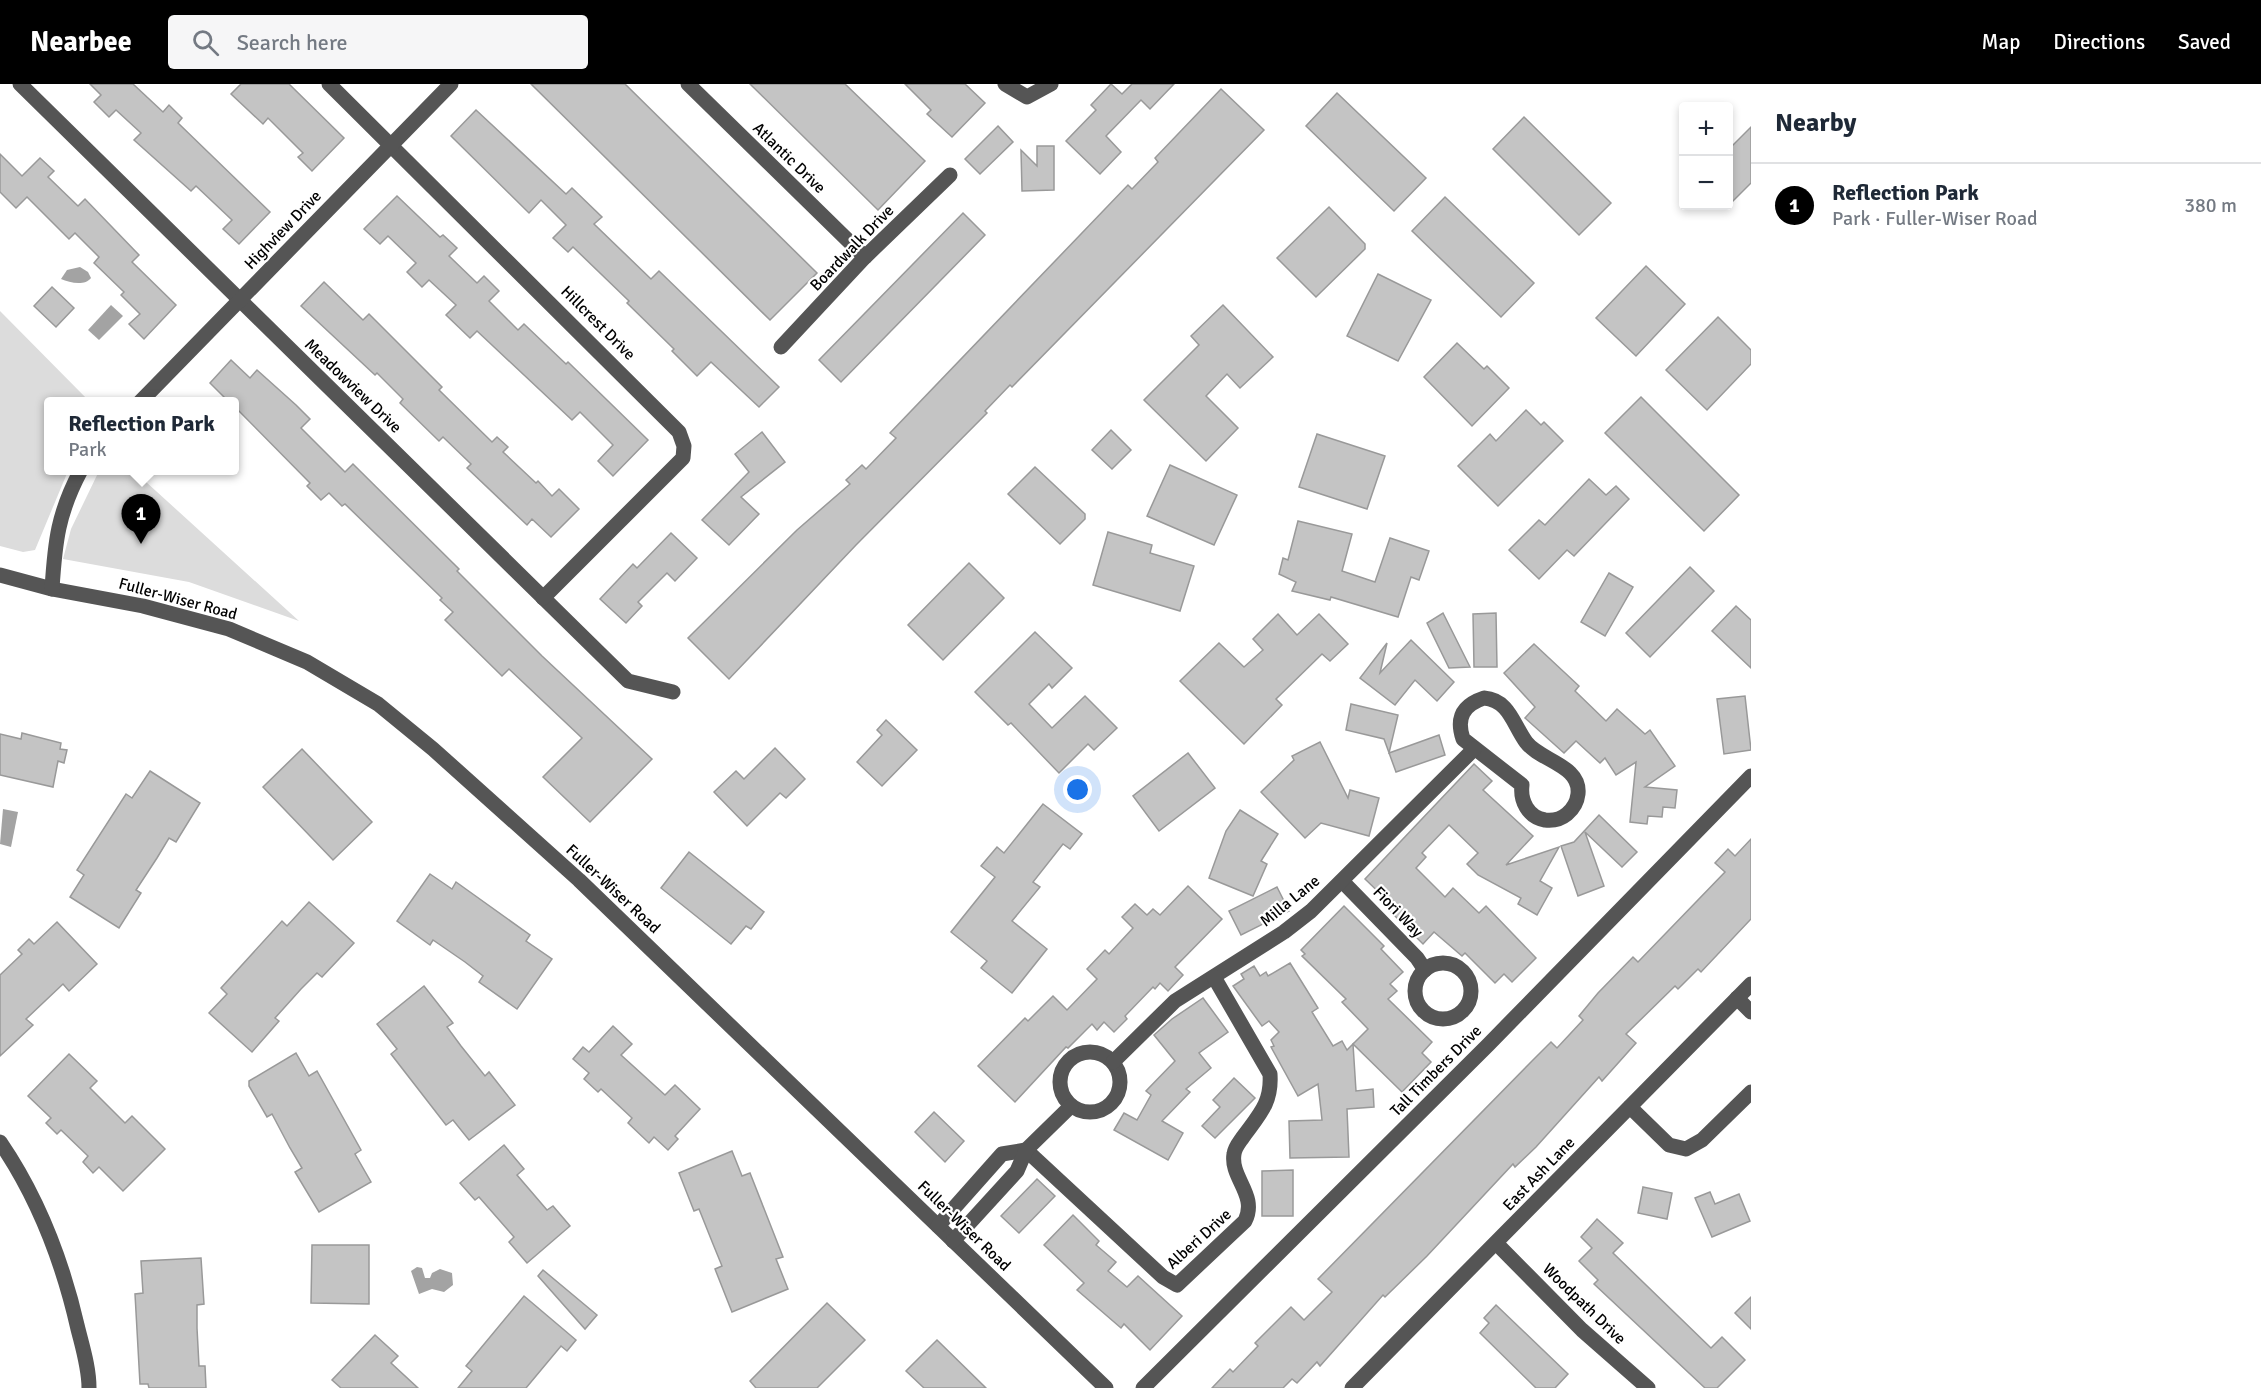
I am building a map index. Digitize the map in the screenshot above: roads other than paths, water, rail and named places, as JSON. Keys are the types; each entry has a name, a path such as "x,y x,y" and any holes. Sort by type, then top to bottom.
{"street":[{"name":"Meadowview Drive","path":"20,84 628,681 673,692"},
{"name":"Hillcrest Drive","path":"329,84 665,415 679,432 684,446 683,458 543,598"},
{"name":"Highview Drive","path":"145,397 451,84"},
{"name":"Atlantic Drive","path":"688,84 866,257"},
{"path":"1005,84 1027,97 1051,84"},
{"name":"Boardwalk Drive","path":"781,347 866,257 950,175"},
{"path":"52,589 55,537 63,510 79,475"},
{"name":"Fuller-Wiser Road","path":"0,575 52,589 143,606 229,629 307,663 378,704 433,749 579,880 1106,1388"},
{"path":"1484,698 1500,702 1508,710 1513,723 1535,753 1567,769 1574,777 1578,791 1576,803 1563,817 1554,820 1538,818 1530,813 1523,802 1522,785 1474,749 1463,739 1459,727 1461,715 1470,703 1484,698"},
{"name":"Milla Lane","path":"1113,1062 1175,1001 1284,932 1342,881 1474,749"},
{"name":"Tall Timbers Drive","path":"1143,1388 1496,1036 1751,776"},
{"name":"Fiori Way","path":"1342,881 1417,958 1425,970"},
{"name":"Alberi Drive","path":"1026,1150 1163,1277 1177,1285 1245,1221 1250,1205 1233,1163 1234,1150 1268,1102 1271,1089 1270,1074 1214,977"},
{"name":"East Ash Lane","path":"1352,1388 1497,1244 1751,984"},
{"path":"1737,998 1751,1012"},
{"path":"1088,1052 1106,1056 1113,1062 1119,1078 1117,1094 1112,1101 1093,1112 1071,1106 1065,1099 1059,1082 1065,1065 1071,1058 1088,1052"},
{"path":"1630,1107 1669,1145 1686,1149 1702,1140 1751,1092"},
{"path":"953,1240 1017,1171 1026,1150 1071,1106"},
{"path":"0,1142 39,1210 56,1252 70,1294 89,1373 89,1388"},
{"path":"938,1226 1002,1154 1026,1150"},
{"name":"Woodpath Drive","path":"1497,1244 1582,1330 1648,1388"}],"place":[{"name":"Reflection Park","path":"141,544"}]}
